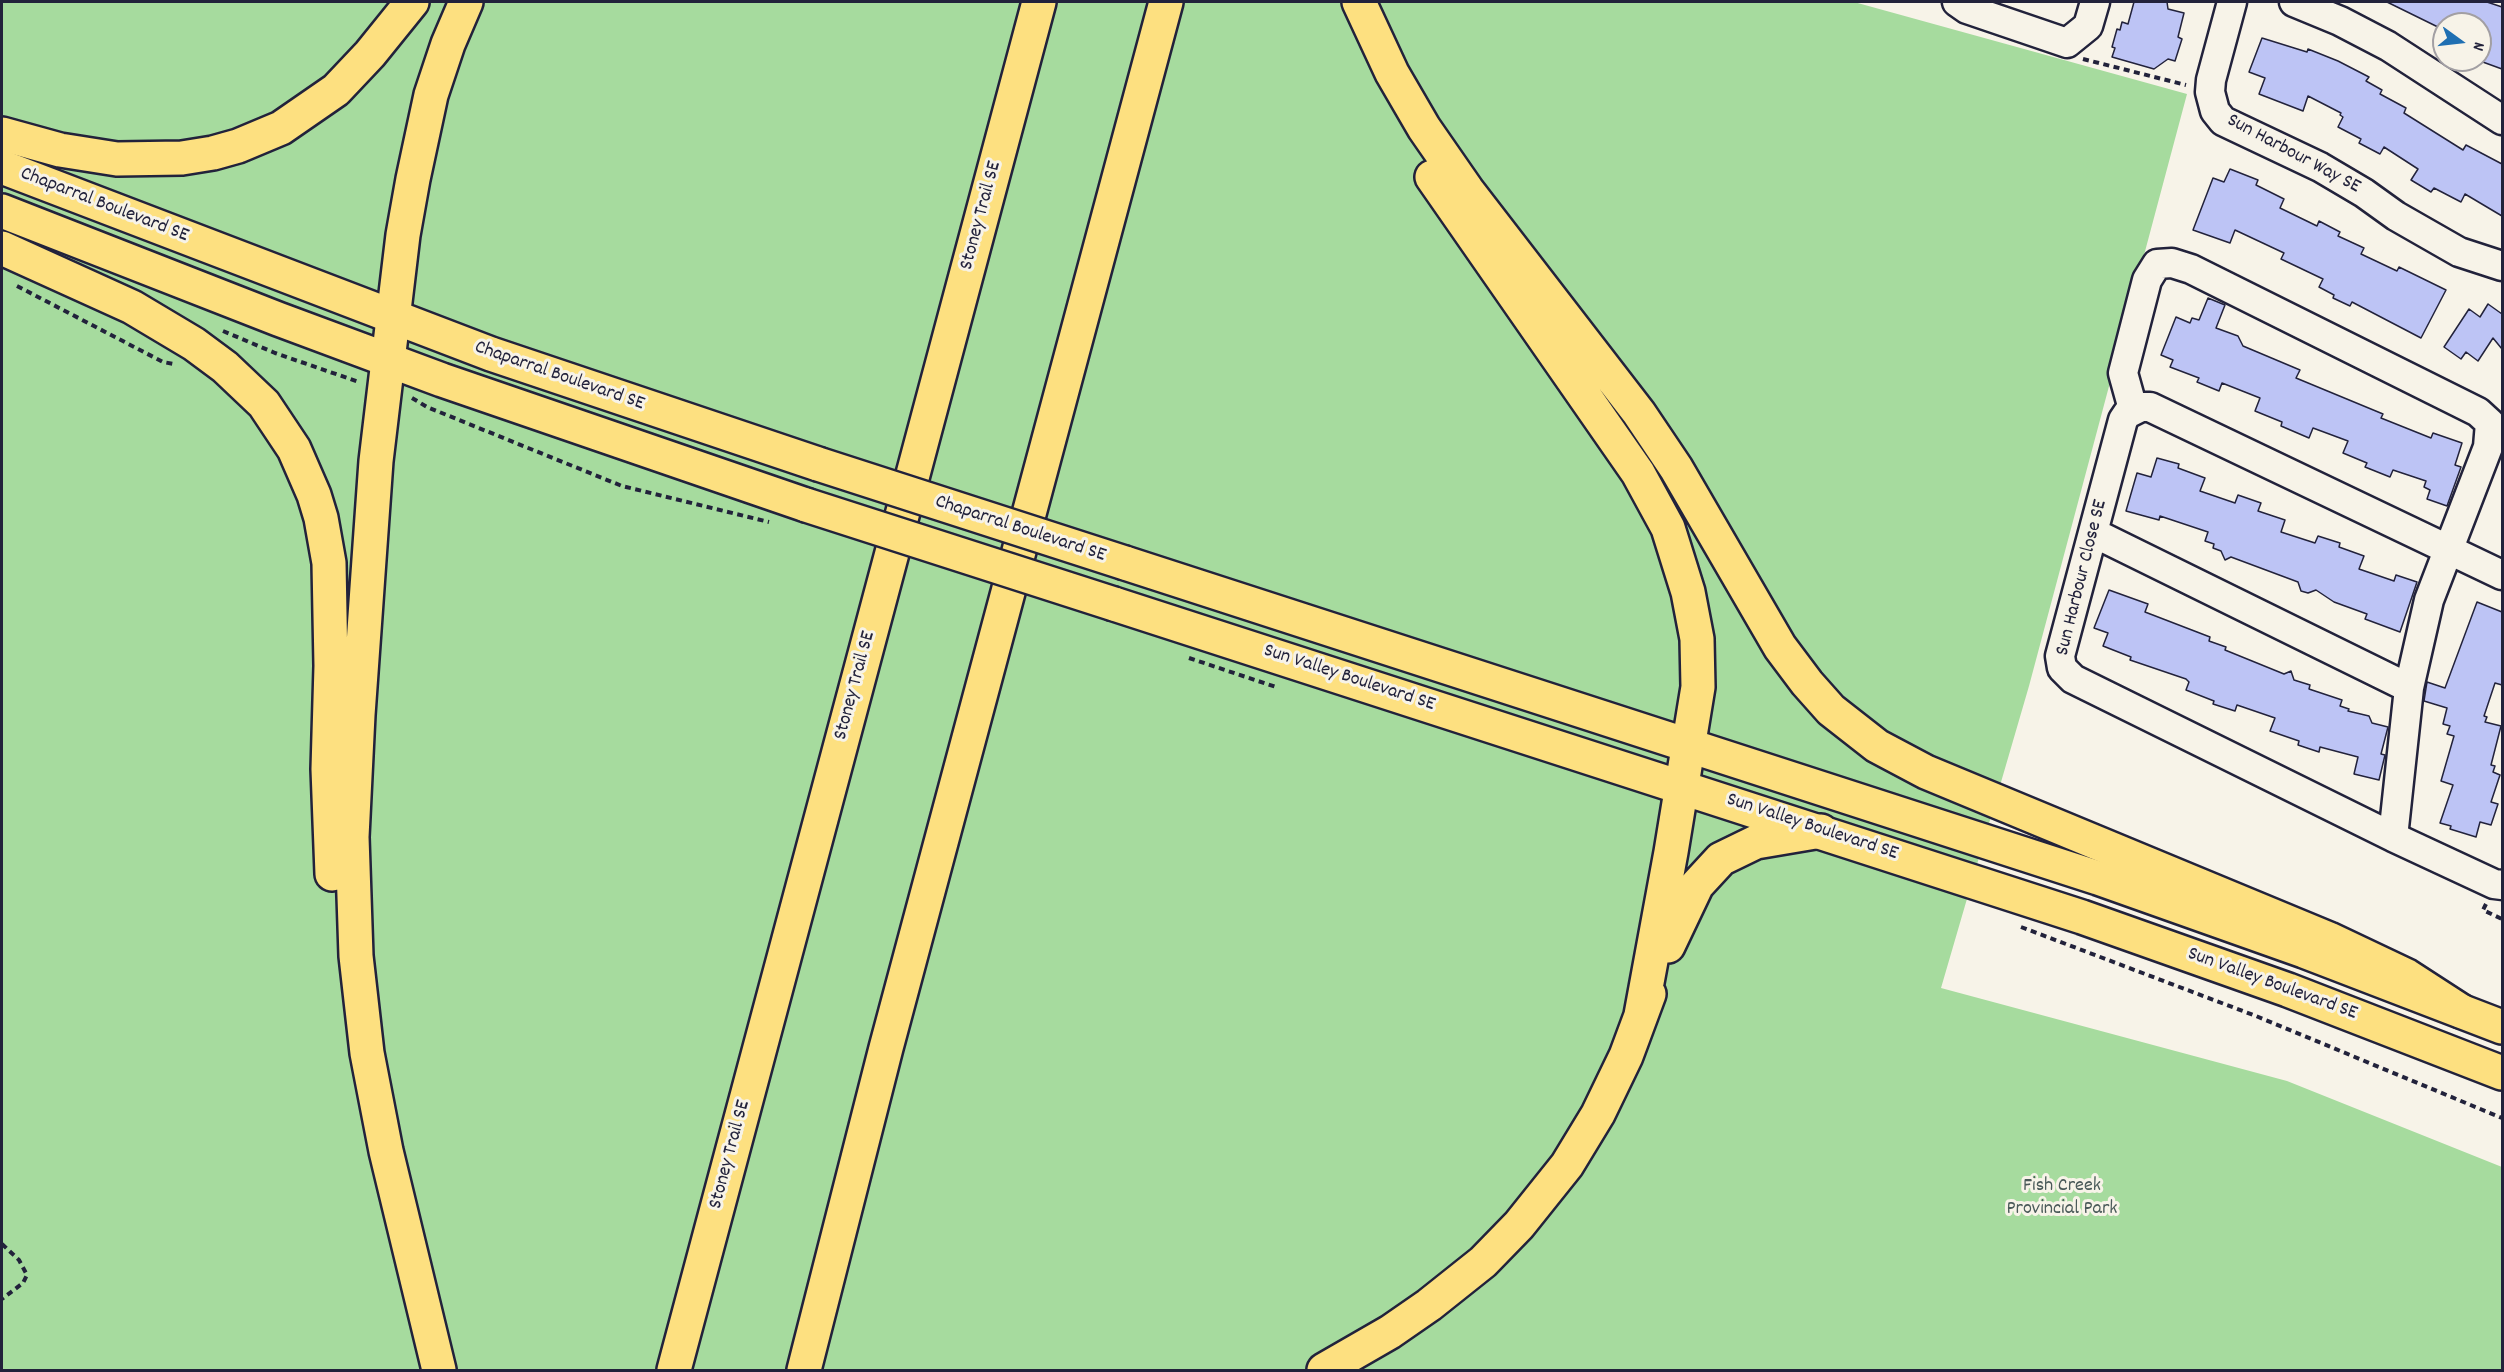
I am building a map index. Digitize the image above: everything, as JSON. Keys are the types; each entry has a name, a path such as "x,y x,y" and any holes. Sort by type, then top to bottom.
{"main road":[{"path":"2,134 60,150 117,159 182,158 238,146 281,128 336,90 370,54 412,2"},
{"path":"440,1371 386,1150 367,1053 360,997 352,873 357,715 378,441 378,372 393,318 408,206 424,123 448,44 466,2"},
{"name":"Stoney Trail SE","path":"674,1371 1039,2"},
{"path":"804,1371 884,1059 1166,2"},
{"path":"1347,2 1378,80 1424,164 1473,239 1625,453 1646,487 1668,528 1688,592 1697,639 1698,687 1641,1015"},
{"path":"1359,2 1392,74 1424,128 1467,190 1639,413 1676,468 1780,647 1807,684 1831,710 1877,746 1926,772 2329,939 2407,976 2461,1011"},
{"name":"Chaparral Boulevard SE","path":"2,167 393,318 615,397 1125,563"},
{"name":"Chaparral Boulevard SE","path":"2,211 378,372 639,449 1114,604"},
{"path":"2,248 132,308 171,329 206,352 264,404 281,427 305,471 321,518 331,591 328,769 334,908 342,976 359,1061 386,1150"},
{"name":"Sun Valley Boulevard SE","path":"1125,563 2098,878 2254,933 2502,1027"},
{"name":"Sun Valley Boulevard SE","path":"1114,604 1821,831 2193,956 2502,1073"},
{"path":"1324,1371 1429,1305 1483,1262 1519,1225 1555,1181 1589,1130 1614,1082 1686,904 1708,871 1728,855 1756,842 1821,831"}],"street":[{"path":"1957,2 1967,9 2067,43 2088,26 2095,2"},
{"path":"2210,92 2211,80 2232,2"},
{"path":"2294,2 2340,21 2388,46 2502,120"},
{"name":"Sun Harbour Way SE","path":"2210,92 2216,111 2223,121 2232,127 2320,167 2364,193 2396,216 2459,252 2502,266"},
{"path":"2393,837 2409,688 2429,600 2450,551 2488,447 2490,423 2478,412 2191,269 2172,263 2157,264 2147,280 2123,373 2133,409 2150,407 2450,551 2502,575"},
{"name":"Sun Harbour Close SE","path":"2133,409 2123,420 2060,656 2062,668 2069,676 2393,837 2494,884 2502,885"},
{"path":"2094,533 2409,688"}],"path":[{"path":"2067,43 2083,59 2210,92"},
{"path":"11,283 163,362 179,363"},
{"path":"219,329 275,353 378,372"},
{"path":"409,396 427,407 622,486 773,523"},
{"path":"2014,925 2256,1016 2502,1118"},
{"path":"2,1244 19,1260 27,1275 23,1283 2,1299"}],"green space":[{"name":"Fish Creek Provincial Park","path":"2,2 1854,2 2187,94 2029,686 1941,988 2287,1081 2502,1167 2502,1370 2,1370"}],"building":[{"path":"2134,2 2167,2 2168,9 2184,13 2178,37 2182,39 2175,61 2168,59 2154,69 2112,57 2117,29 2120,30 2122,22 2128,24"},
{"path":"2387,2 2487,2 2502,7 2502,69 2492,65 2492,12 2432,12 2432,24"},
{"path":"2262,38 2307,52 2308,49 2369,77 2366,81 2382,90 2380,94 2406,108 2404,113 2463,150 2466,145 2502,164 2502,216 2465,194 2461,202 2434,188 2431,192 2411,180 2418,169 2384,147 2380,154 2359,143 2361,139 2338,127 2343,117 2341,113 2308,96 2303,111 2259,94 2265,78 2249,72"},
{"path":"2230,169 2258,180 2256,185 2284,199 2280,208 2317,226 2319,221 2340,232 2338,236 2364,248 2361,254 2397,271 2399,267 2446,290 2421,338 2352,302 2350,306 2333,298 2334,295 2319,287 2323,279 2281,259 2284,253 2235,230 2230,243 2193,230 2213,178 2224,182"},
{"path":"2208,298 2225,305 2216,328 2238,336 2243,346 2300,370 2296,378 2383,414 2381,418 2431,438 2433,433 2462,443 2455,465 2461,467 2447,506 2427,499 2430,490 2424,487 2426,481 2393,470 2390,477 2365,467 2367,463 2343,453 2348,441 2313,428 2309,438 2281,426 2282,422 2255,411 2260,398 2222,383 2219,391 2197,382 2199,378 2170,367 2173,360 2161,355 2176,317 2190,323 2192,318 2199,320"},
{"path":"2488,304 2502,314 2502,349 2493,338 2478,361 2466,352 2461,359 2444,347 2469,309 2480,317"},
{"path":"2157,458 2179,464 2178,468 2205,478 2200,491 2235,503 2238,495 2261,503 2258,511 2285,520 2281,532 2315,543 2318,536 2340,543 2339,547 2364,556 2359,569 2394,581 2396,575 2417,582 2400,632 2365,619 2367,614 2334,602 2316,590 2308,593 2301,591 2298,582 2231,557 2225,560 2221,551 2213,548 2214,544 2205,541 2208,532 2160,516 2159,520 2126,511 2137,473 2151,477"},
{"path":"2109,590 2148,604 2145,612 2210,637 2209,641 2226,647 2225,650 2284,674 2291,671 2294,680 2310,685 2309,689 2342,700 2340,706 2349,709 2348,711 2369,716 2372,723 2388,727 2381,754 2385,755 2379,780 2354,774 2358,757 2320,747 2319,752 2298,745 2299,741 2270,731 2275,718 2237,705 2235,711 2213,704 2214,701 2186,690 2189,682 2186,679 2130,660 2131,657 2103,646 2108,633 2094,628"},
{"path":"2477,602 2502,612 2502,685 2495,683 2484,716 2487,717 2485,722 2501,726 2491,765 2495,766 2493,772 2500,775 2491,802 2498,804 2491,825 2480,822 2476,837 2450,829 2451,826 2440,823 2453,785 2441,781 2454,736 2447,734 2450,726 2443,724 2447,708 2424,701 2427,682 2445,688"}]}
